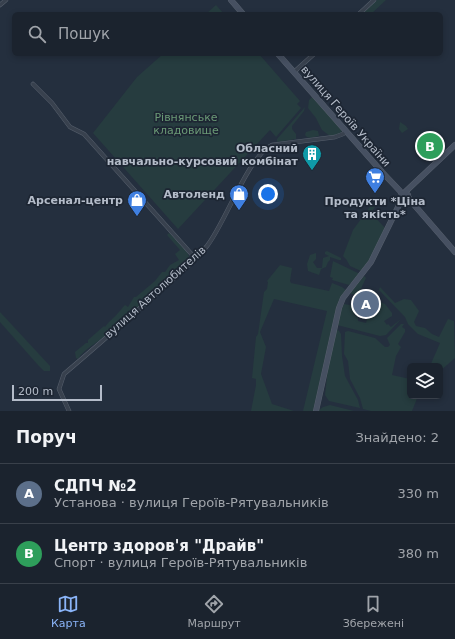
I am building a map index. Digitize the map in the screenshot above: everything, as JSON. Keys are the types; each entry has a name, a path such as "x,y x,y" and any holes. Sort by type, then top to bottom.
{"main road":[{"path":"231,0 241,12"},
{"name":"вулиця Героїв України","path":"280,56 455,252"},
{"path":"316,411 339,308 343,298 371,262 405,196 455,145"}],"street":[{"path":"0,5 6,0"},
{"path":"361,12 374,0"},
{"path":"294,72 312,56"},
{"path":"33,84 52,103 70,127 84,134 195,258"},
{"name":"вулиця Автолюбителів","path":"69,411 59,389 64,374 207,246 218,230 245,177 266,148 272,145 335,137 346,131"}],"green space":[{"path":"377,0 386,0 373,12 364,12"},
{"path":"216,5 222,12 208,12"},
{"name":"Рівнянське кладовище","path":"161,56 261,56 300,101 297,104 301,108 276,137 270,130 178,229 93,133 137,77"},
{"path":"312,97 342,130 340,135 330,136 322,130 316,118 308,108 309,100"},
{"path":"305,107 304,111 292,126 292,129 296,134 296,139 277,142 277,139"},
{"path":"400,122 408,129 402,133 399,129"},
{"path":"313,130 318,131 319,136 310,138 305,135 306,132"},
{"path":"375,200 378,202 371,213 385,228 369,261 361,271 350,266 343,256 353,230"},
{"path":"169,233 185,248 190,260 174,275 170,276 167,282 134,309 133,312 109,330 109,333 88,348 78,359 76,358 75,352 88,343 88,340 104,326 105,327 125,305 128,307 134,297 136,297 155,281 162,272 165,272 170,265 179,260 175,254 180,250 167,235"},
{"path":"327,251 341,258 341,260 330,257 326,267 321,269 319,275 308,271 307,264 310,255 316,253 316,259 313,262 317,268 322,268 323,258 329,256 325,254"},
{"path":"333,261 360,274 349,285 332,280 333,278 330,277"},
{"path":"280,265 292,268 291,283 329,291 332,283 346,290 339,300 336,309 313,411 303,411 327,311 274,299 260,332 266,347 261,374 272,404 294,411 251,411 256,385 256,379 252,378 256,337 258,334 264,292 267,289 267,281"},
{"path":"364,276 366,278 358,295 351,294 350,292"},
{"path":"380,287 395,303 404,299 411,300 419,311 414,322 416,326 425,328 432,334 439,337 448,319 454,321 455,358 443,368 443,363 431,363 440,343 418,334 408,324 405,317 379,290"},
{"path":"374,291 380,302 385,304 392,313 392,316 384,321 387,325 388,324 391,327 401,319 386,335 380,336 337,325 344,304 355,306 354,314 358,318 358,321 366,323"},
{"path":"0,312 50,366 50,371 44,371 0,322"},
{"path":"401,324 404,324 402,327 405,329 405,332 398,344 401,347 396,356 392,375 407,378 407,399 417,399 412,411 371,411 363,409 360,398 350,379 348,361 344,354 345,332 348,331 375,338 385,347 390,345 387,338"},
{"path":"336,329 341,334 345,376 358,400 360,408 329,401 325,395 329,359"},
{"path":"330,405 354,411 318,411 323,407"}],"place":[{"name":"Центр здоров'я \"Драйв\"","path":"430,146"},
{"name":"Обласний навчально-курсовий комбінат","path":"312,171"},
{"name":"Продукти *Ціна та якість*","path":"375,194"},
{"name":"Автоленд","path":"239,211"},
{"name":"Арсенал-центр","path":"137,217"},
{"name":"СДПЧ №2","path":"366,304"}]}
